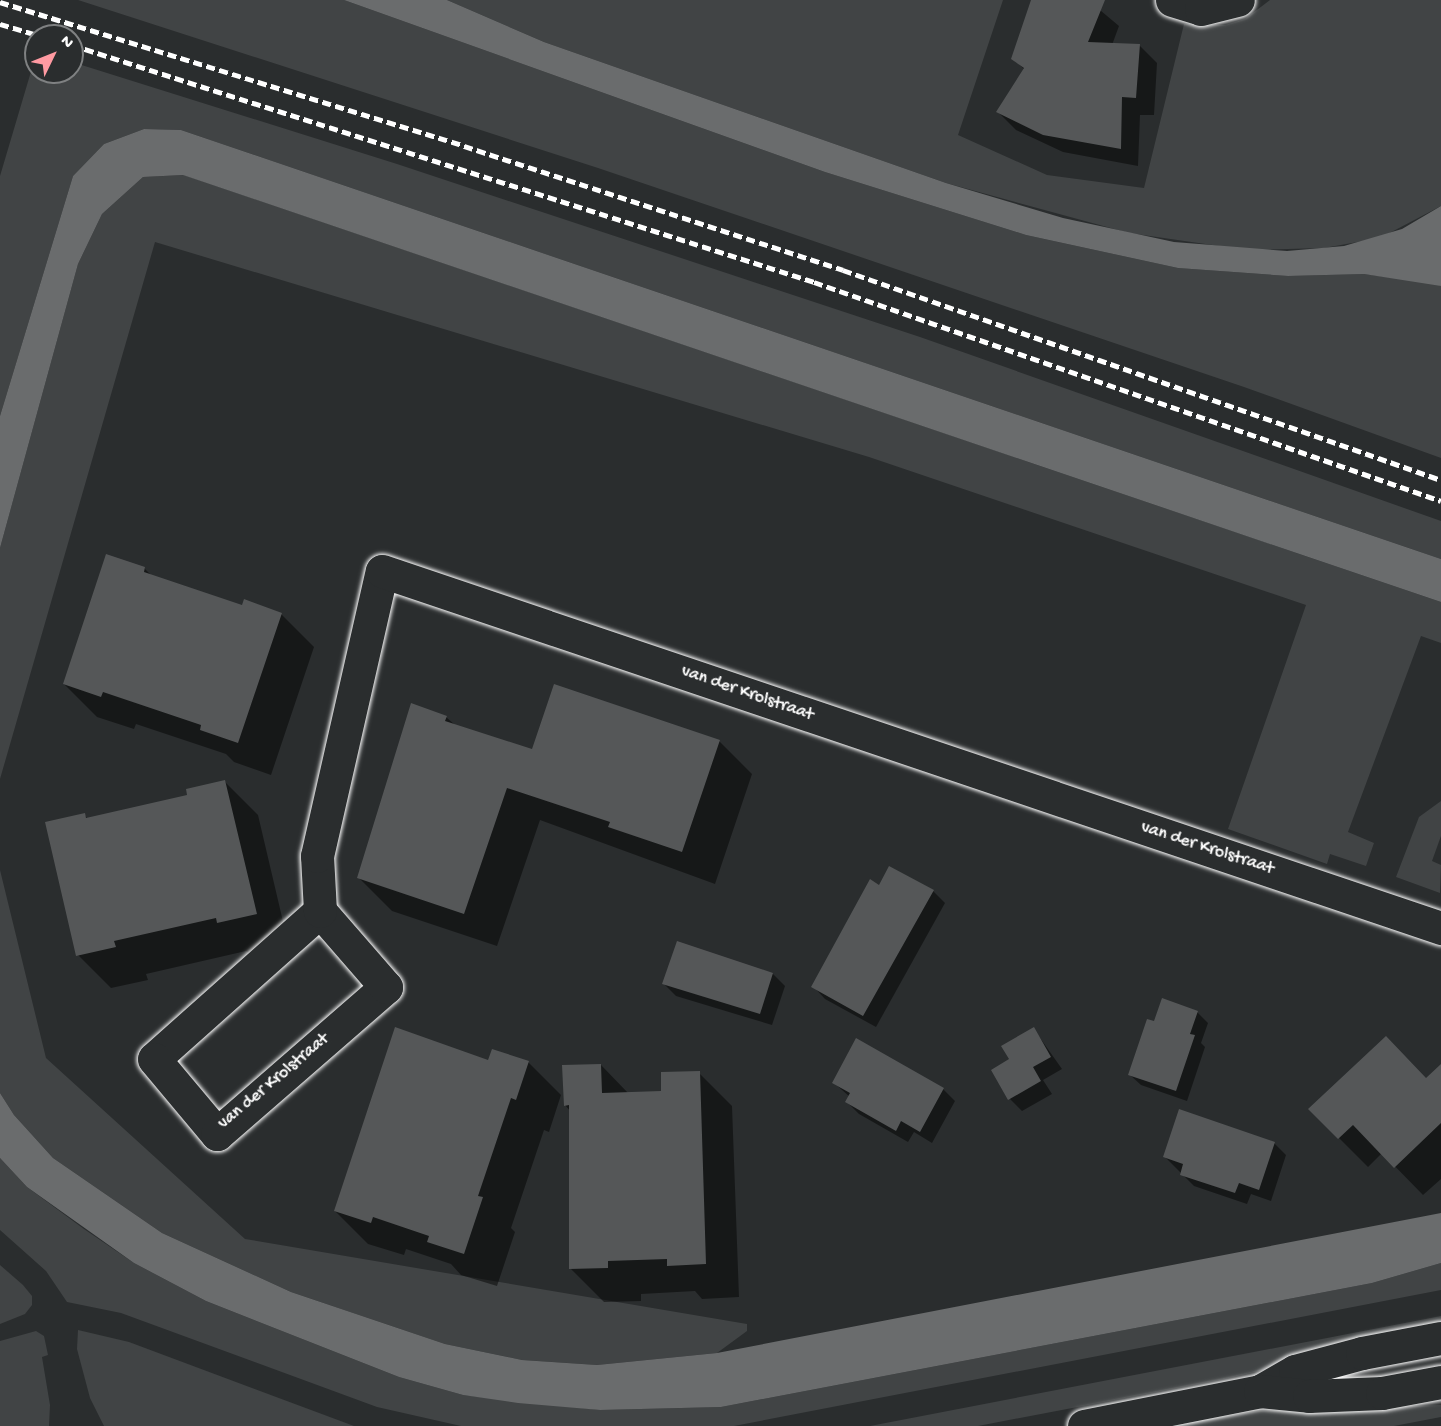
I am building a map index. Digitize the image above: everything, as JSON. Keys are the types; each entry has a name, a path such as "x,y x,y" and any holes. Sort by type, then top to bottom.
{"street":[{"path":"1172,0 1201,9 1238,0"},
{"name":"van der Krolstraat","path":"320,911 154,1059 218,1134 387,987 320,911 317,856 382,571 1441,928"},
{"path":"1260,1392 1295,1371 1362,1353 1441,1338"},
{"path":"1084,1426 1260,1392 1310,1396 1382,1393 1441,1382"}],"shaded area":[{"path":"78,0 344,0 825,172 1026,235 1178,268 1288,276 1364,274 1434,283 1441,286 1441,458 1244,387 598,168"},
{"path":"344,0 447,0 544,42 946,183 1063,218 1174,242 1287,251 1344,246 1402,229 1441,206 1441,286 1364,274 1288,276 1178,268 1026,235 825,172"},
{"path":"447,0 1003,0 958,135 1047,175 1144,188 1184,24 1225,25 1245,19 1270,0 1441,0 1441,206 1380,238 1324,248 1247,250 1129,233 946,183 544,42"},
{"path":"84,66 397,164 920,337 1441,521 1441,559 181,130 144,129 104,144 73,176 0,416 0,176 27,84 84,84"},
{"path":"144,129 181,130 1441,559 1441,602 183,175 143,177 102,214 78,264 0,548 0,416 73,176 104,144"},
{"path":"184,175 1441,602 1441,643 1421,636 1348,832 1374,843 1366,866 1330,854 1327,864 1228,829 1306,605 869,457 155,242 0,779 0,548 78,264 102,214 143,177"},
{"path":"1441,801 1441,836 1432,861 1441,865 1440,893 1396,877 1419,817"},
{"path":"0,870 46,1058 245,1239 747,1324 747,1331 717,1353 597,1365 522,1360 445,1344 291,1292 162,1233 53,1158 14,1115 0,1093"},
{"path":"0,1093 14,1115 53,1158 162,1233 291,1292 445,1344 522,1360 597,1365 717,1353 1441,1213 1441,1263 1372,1283 721,1407 600,1410 518,1403 463,1395 399,1377 206,1301 134,1263 27,1187 0,1158"},
{"path":"0,1158 27,1187 84,1229 134,1263 206,1301 399,1377 463,1395 600,1410 721,1407 1372,1283 1441,1263 1441,1290 734,1426 461,1426 377,1407 121,1313 67,1302 46,1271 0,1230"},
{"path":"0,1265 32,1296 32,1305 25,1314 0,1324"},
{"path":"1441,1316 1441,1329 1224,1379 978,1426 870,1426"},
{"path":"78,1330 129,1342 354,1426 104,1426 90,1398 77,1349"},
{"path":"36,1331 44,1336 48,1355 42,1357 50,1405 49,1426 0,1426 0,1341"},
{"path":"1441,1405 1441,1417 1394,1426 1164,1426 1259,1411"}],"building":[{"path":"1031,0 1105,0 1088,42 1140,44 1136,98 1122,97 1121,149 1043,135 996,112 1024,68 1011,59"},
{"path":"106,554 145,567 144,572 242,605 244,599 282,613 238,743 200,730 201,725 103,692 101,697 63,684"},
{"path":"554,684 720,740 682,852 608,827 610,822 507,788 464,914 357,878 411,703 447,716 445,721 532,749"},
{"path":"225,780 257,914 217,923 216,918 114,941 116,947 76,956 45,822 85,813 86,818 187,795 186,789"},
{"path":"889,866 934,890 863,1016 811,987 870,879 879,885"},
{"path":"677,941 773,973 760,1014 662,984"},
{"path":"1162,998 1198,1011 1190,1034 1195,1035 1176,1091 1128,1075 1147,1019 1154,1021"},
{"path":"395,1027 488,1060 492,1049 529,1061 516,1100 511,1098 478,1196 483,1197 464,1254 427,1242 429,1236 373,1217 371,1223 334,1211"},
{"path":"1034,1027 1051,1057 1033,1067 1041,1081 1008,1100 991,1070 1009,1059 1001,1046"},
{"path":"1386,1036 1426,1078 1441,1064 1441,1123 1394,1168 1353,1125 1338,1139 1308,1109"},
{"path":"856,1038 944,1088 920,1132 901,1121 896,1131 845,1102 850,1093 832,1083"},
{"path":"601,1064 602,1093 661,1091 661,1072 700,1071 706,1264 667,1266 667,1259 608,1261 608,1268 569,1269 569,1105 564,1106 562,1065"},
{"path":"1179,1109 1275,1142 1259,1190 1239,1183 1235,1193 1180,1175 1183,1164 1163,1157"}],"railway":[{"path":"0,2 464,146 843,270 1441,480"},
{"path":"0,24 24,31"},
{"path":"84,49 814,282 1441,501"}]}
